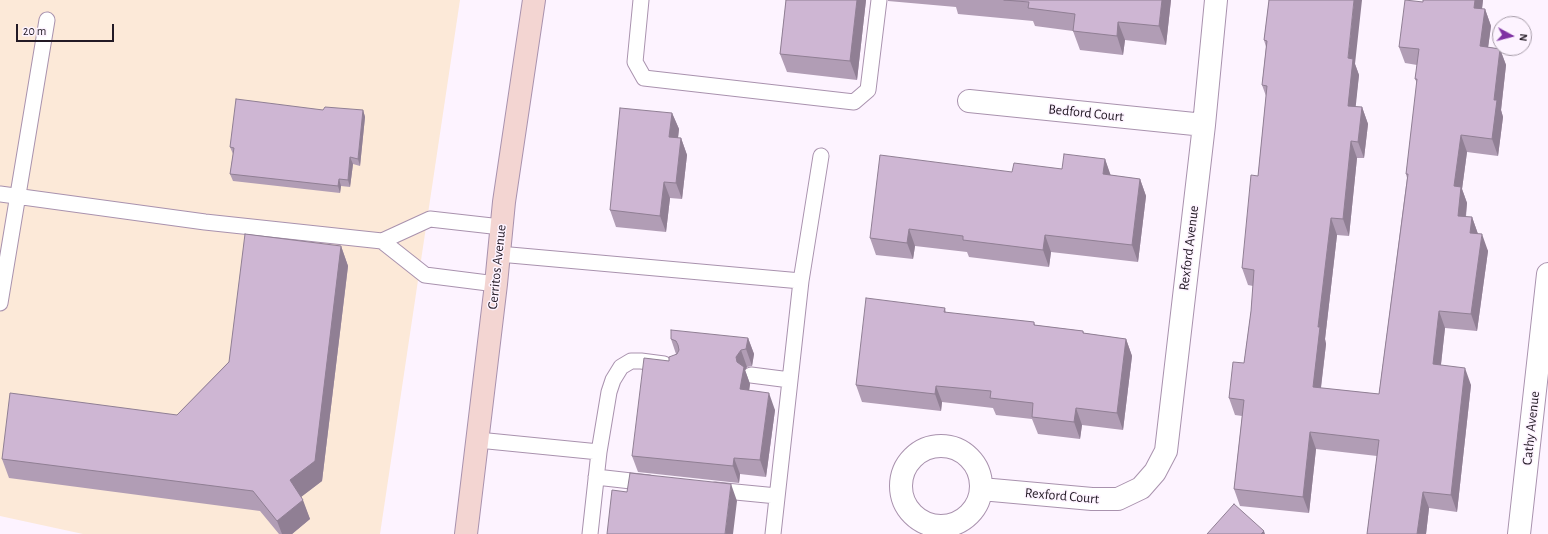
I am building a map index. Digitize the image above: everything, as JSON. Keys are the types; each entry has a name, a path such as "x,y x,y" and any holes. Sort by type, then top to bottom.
{"main road":[{"name":"Cerritos Avenue","path":"466,534 496,284 501,227 534,0"}],"street":[{"name":"Rexford Avenue","path":"1141,488 1155,472 1166,451 1204,125 1216,0"},
{"name":"Bedford Court","path":"969,100 1204,125"},
{"name":"Cathy Avenue","path":"1519,534 1548,274"},
{"name":"Rexford Court","path":"981,489 1092,500 1118,499 1141,488"}],"lane":[{"path":"642,0 635,62 644,78 854,102 868,90 879,0"},
{"path":"0,303 47,20"},
{"path":"773,534 801,282 821,156"},
{"path":"0,194 205,222 382,241 430,219 501,227"},
{"path":"382,241 425,275 496,284"},
{"path":"499,254 801,282"},
{"path":"590,534 599,452 609,392 613,380 621,367 631,361 676,365"},
{"path":"751,375 790,380"},
{"path":"478,440 599,452"},
{"path":"596,478 659,484"},
{"path":"698,488 777,496"}],"shaded area":[{"path":"0,0 460,0 380,534 83,534 0,516"}],"building":[{"path":"786,0 857,0 850,61 780,54"},
{"path":"1004,0 1162,0 1159,26 1118,22 1117,36 1073,31 1075,14 1028,8 1029,2"},
{"path":"1269,0 1354,0 1348,58 1353,59 1348,106 1362,107 1358,142 1351,141 1343,219 1331,218 1318,327 1320,327 1313,387 1379,394 1408,174 1406,174 1419,49 1399,47 1405,0 1423,2 1423,0 1475,0 1474,8 1485,9 1480,46 1492,48 1492,56 1499,56 1494,100 1497,100 1492,139 1461,135 1454,186 1461,187 1458,216 1472,217 1470,233 1482,234 1471,314 1439,311 1433,364 1465,368 1451,495 1423,492 1417,534 1367,534 1379,440 1310,432 1303,497 1234,489 1244,400 1229,398 1233,362 1244,363 1251,311 1254,270 1242,268 1251,175 1258,176 1267,86 1262,85 1267,41 1264,40"},
{"path":"236,99 323,110 325,107 363,110 358,159 350,157 348,180 339,179 338,186 230,174 234,148 230,147"},
{"path":"620,108 672,113 669,137 681,138 676,183 664,182 660,216 610,210"},
{"path":"1064,154 1105,159 1103,174 1140,179 1132,245 1045,235 1043,250 963,240 963,236 909,229 907,243 870,238 880,155 1012,172 1014,163 1062,169"},
{"path":"245,234 341,246 315,461 290,480 303,500 277,521 253,491 2,459 10,393 177,415 229,362"},
{"path":"866,298 945,308 944,312 1034,322 1034,325 1083,331 1083,333 1126,339 1117,413 1076,408 1074,422 1032,417 1033,403 990,398 991,391 936,386 935,394 856,385"},
{"path":"671,330 748,338 746,349 741,350 736,357 737,362 744,367 740,389 769,393 760,460 734,458 733,466 632,456 644,358 669,361 669,357 677,354 679,350 678,345 676,341 671,339"},
{"path":"630,473 731,484 725,534 607,534 612,490 627,492"},
{"path":"1234,504 1264,531 1261,534 1207,534"}]}
